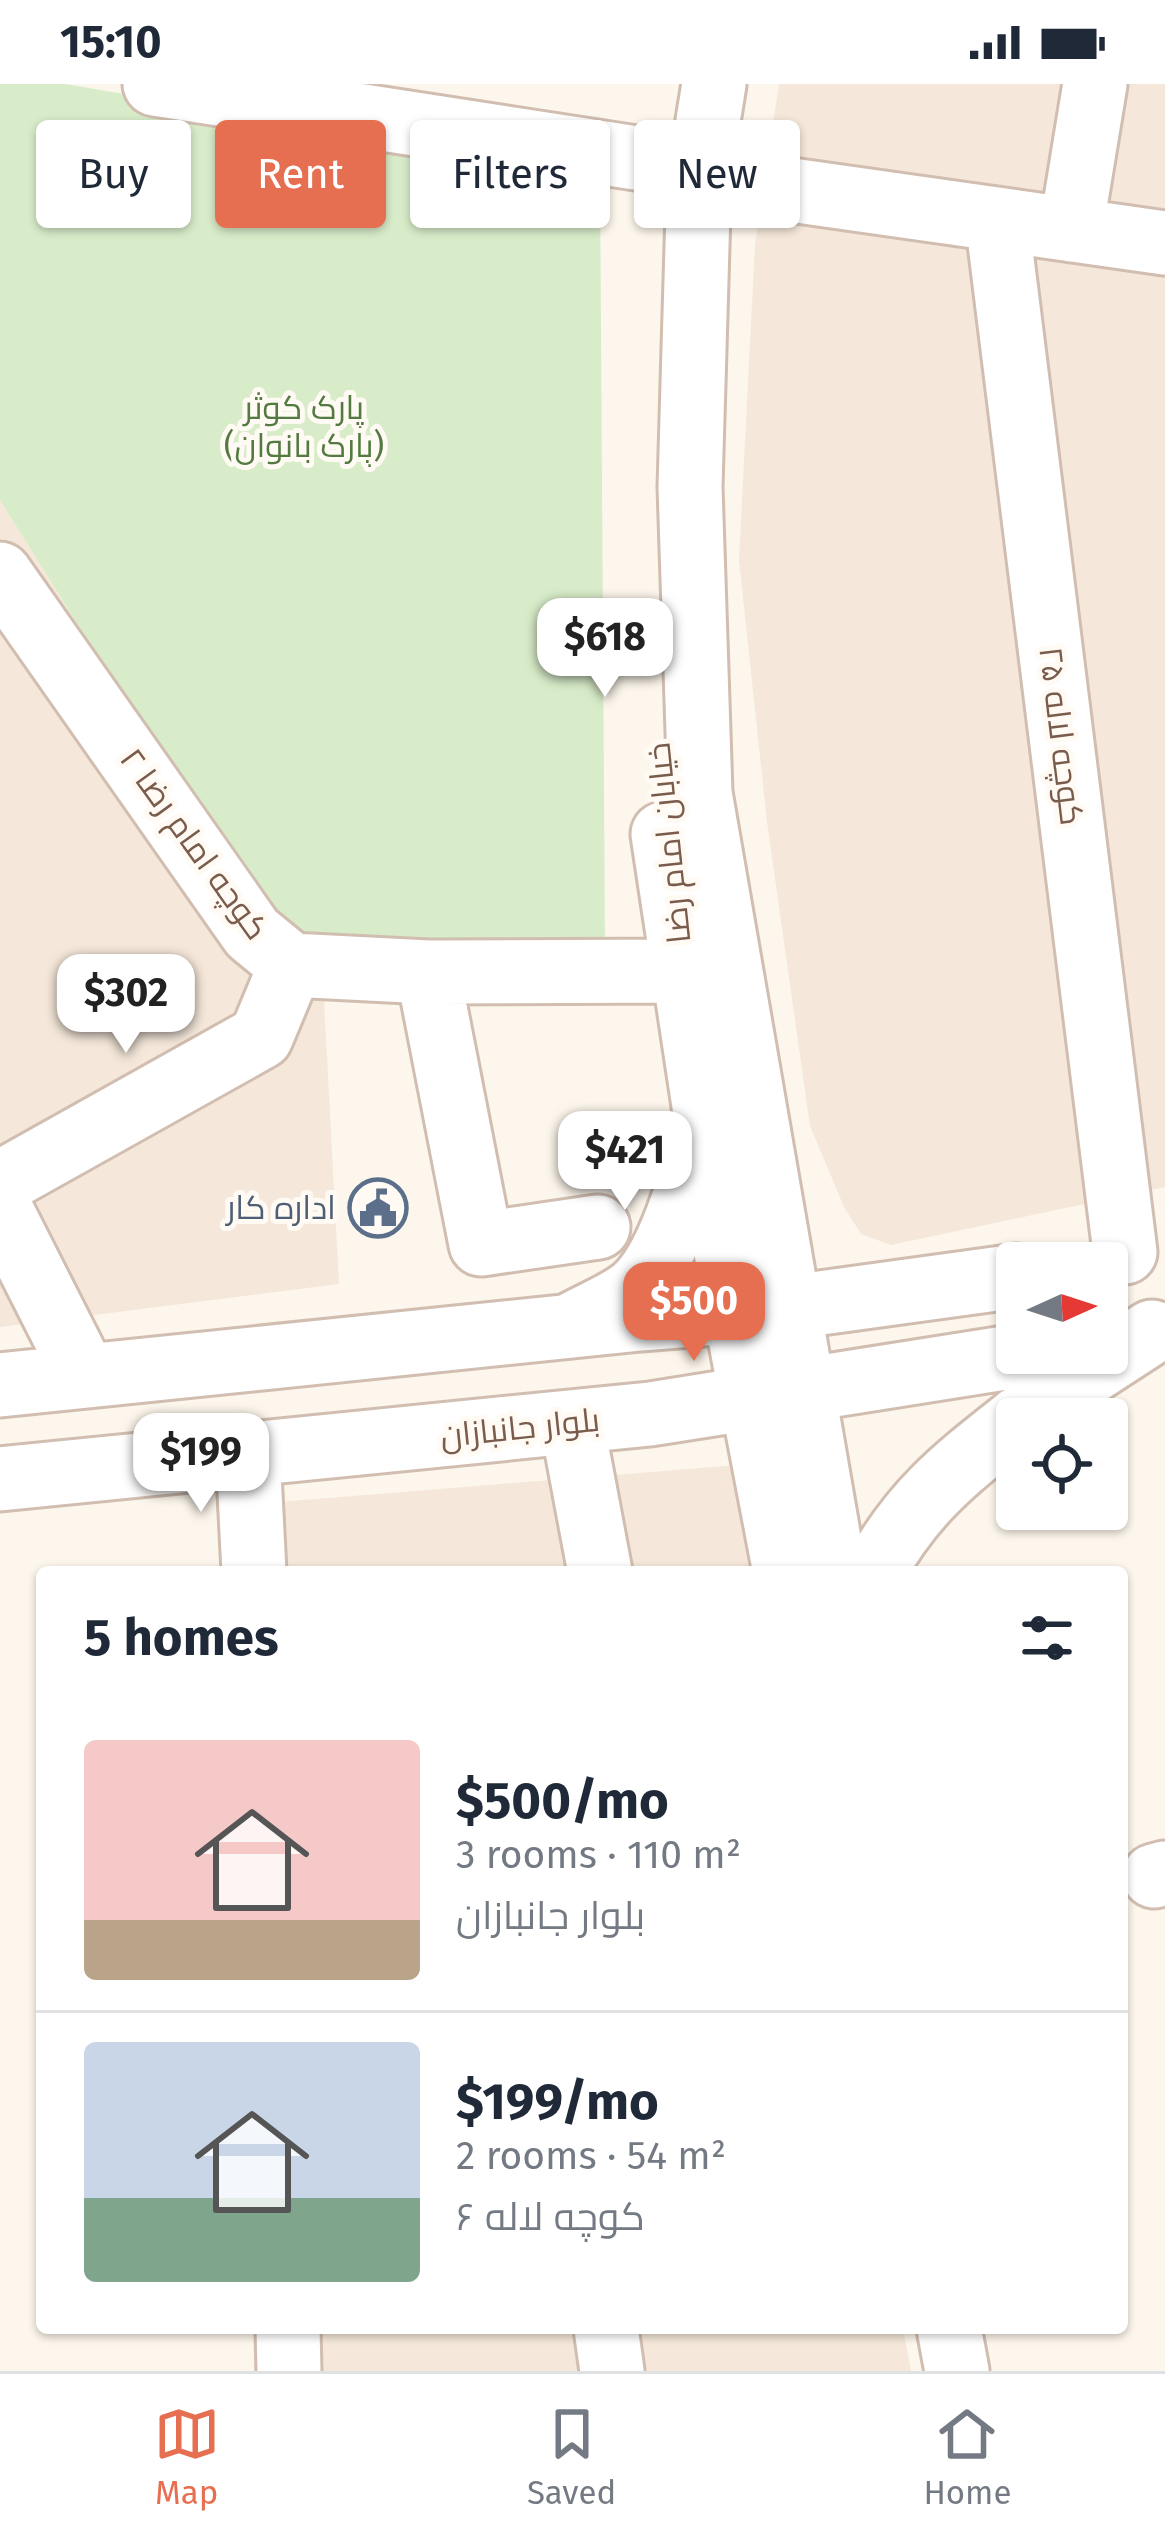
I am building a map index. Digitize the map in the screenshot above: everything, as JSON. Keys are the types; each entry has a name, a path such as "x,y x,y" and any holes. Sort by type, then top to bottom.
{"street":[{"path":"155,84 634,161"},
{"name":"خیابان امام رضا","path":"674,84 677,120"},
{"name":"خیابان امام رضا","path":"701,120 715,84"},
{"path":"1071,230 1095,84"},
{"path":"800,188 1165,243"},
{"name":"کوچه لاله ۲۵","path":"997,219 1121,1242"},
{"name":"خیابان امام رضا","path":"675,228 649,491 680,795 763,1310"},
{"name":"کوچه امام رضا ۲","path":"0,574 252,933 291,965 428,972 684,971"},
{"name":"خیابان امام رضا","path":"680,795 684,971 705,1112 763,1310"},
{"path":"0,1183 261,1037 291,965"},
{"path":"428,972 481,1244 598,1227"},
{"path":"565,1329 635,1289 670,1234 692,1184 705,1112"},
{"path":"0,1208 85,1376"},
{"path":"0,1385 763,1310 996,1280"},
{"path":"763,1310 778,1394 784,1566"},
{"path":"640,1319 662,1345 666,1378 650,1414"},
{"path":"1048,1398 1141,1334"},
{"name":"بلوار جانبازان","path":"0,1479 650,1414 996,1359"},
{"path":"778,1394 832,1557 830,1566"},
{"path":"572,1423 599,1566"},
{"path":"877,1566 899,1526 942,1480 996,1436"},
{"path":"248,1454 254,1566"},
{"path":"288,2334 289,2371"},
{"path":"607,2334 612,2371"},
{"path":"950,2334 957,2371"}],"shaded area":[{"path":"779,84 1165,84 1165,1187 891,1245 861,1234 844,1207 810,1126 767,822 739,560 757,228 800,228 800,120 774,120"},
{"path":"0,500 276,943 321,943 339,1284 0,1327"},
{"path":"738,1465 759,1566 230,1566 228,1506"},
{"path":"253,2334 904,2334 911,2371 254,2371"}],"green space":[{"name":"پارک کوثر (پارک بانوان)","path":"0,84 65,84 279,120 215,120 215,228 386,228 386,138 410,142 410,228 600,228 605,950 276,943 0,500"}],"place":[{"name":"اداره کار","path":"378,1208"}]}
